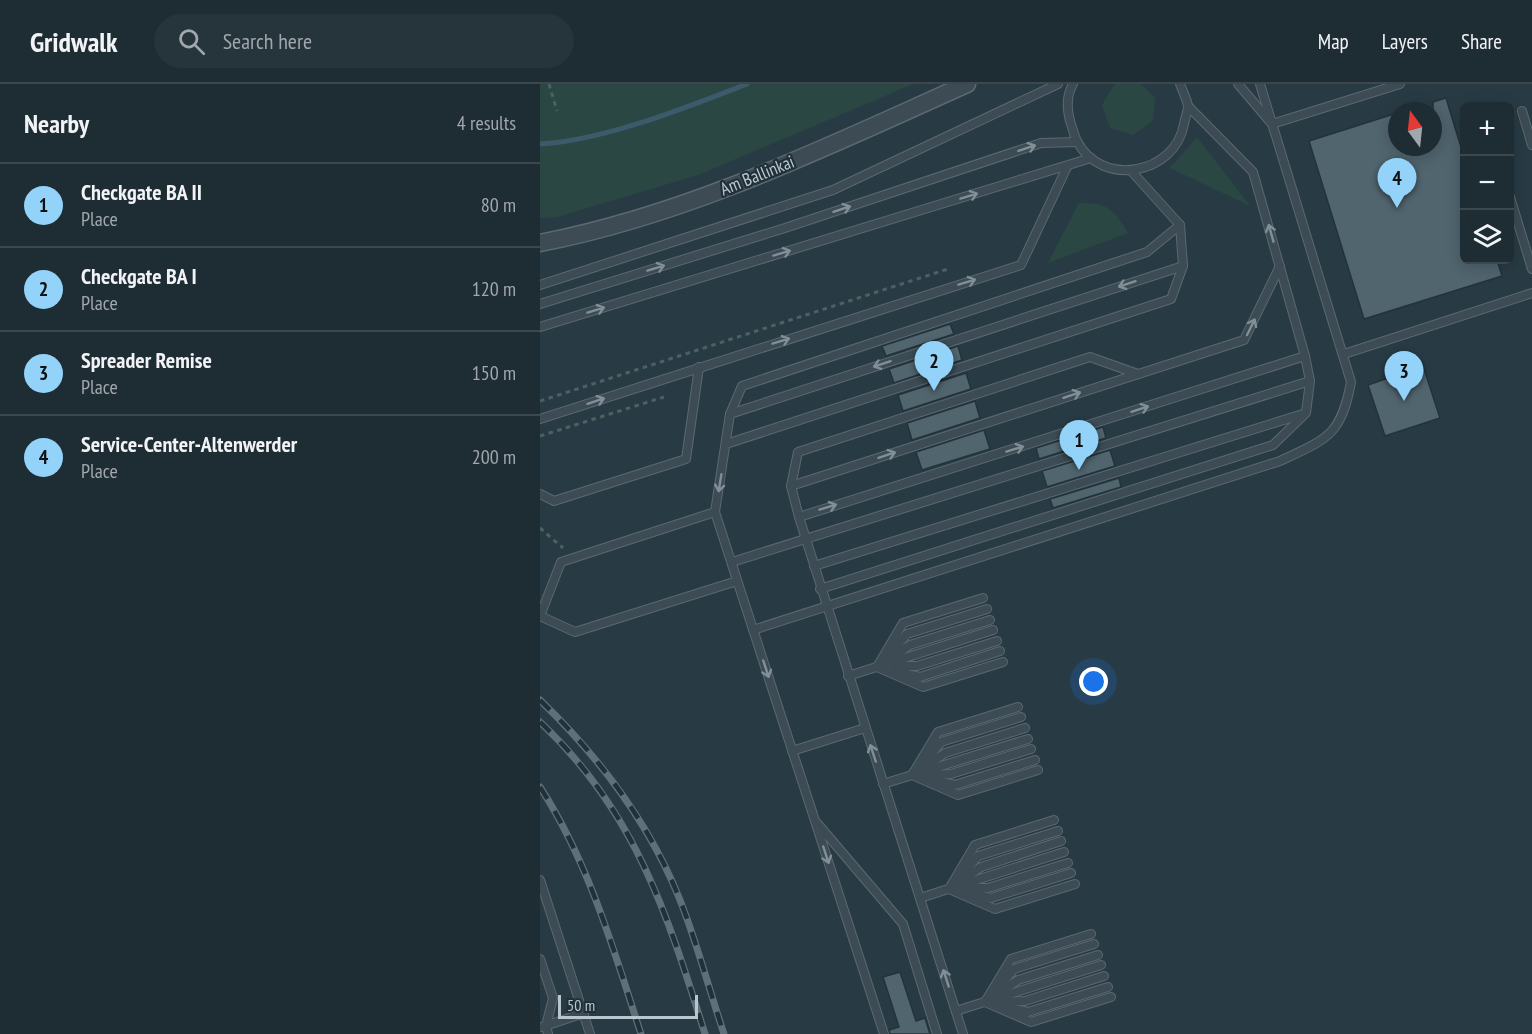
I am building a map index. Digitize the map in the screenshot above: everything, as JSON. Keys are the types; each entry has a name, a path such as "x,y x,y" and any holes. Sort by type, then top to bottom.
{"street":[{"name":"Am Ballinkai","path":"540,243 632,221 703,197 805,156 967,84"}],"lane":[{"path":"540,285 833,190 1058,84"},
{"path":"1073,84 1069,91 1068,114 1077,142 1091,158 1111,168 1133,172 1162,160 1182,136 1188,106"},
{"path":"820,589 1273,445 1306,413 1310,381 1305,356 1253,172 1188,106 1180,84"},
{"path":"1238,84 1272,124"},
{"path":"753,630 1280,461 1326,439 1346,412 1351,382 1260,84"},
{"path":"1272,124 1400,84"},
{"path":"1522,111 1532,145"},
{"path":"540,304 796,224 1041,143 1077,142"},
{"path":"540,327 1091,158"},
{"path":"540,419 1021,266 1067,166"},
{"path":"726,444 1171,299 1183,266 1180,225 1133,172"},
{"path":"1513,210 1532,269"},
{"path":"884,1034 715,512 730,414 742,386 1147,252 1180,225"},
{"path":"730,414 1183,266"},
{"path":"791,486 1244,340 1280,266"},
{"path":"1344,354 1532,293"},
{"path":"798,516 1305,356"},
{"path":"963,1034 798,516 791,486 798,452 1090,357 1138,374"},
{"path":"540,494 554,501 686,459 699,367"},
{"path":"732,562 1310,381"},
{"path":"814,566 1306,413"},
{"path":"715,512 561,562 540,616 575,632 737,581"},
{"path":"877,667 903,623 983,598"},
{"path":"877,667 907,634 987,609"},
{"path":"877,667 910,645 990,620"},
{"path":"848,676 993,630"},
{"path":"877,667 917,666 997,641"},
{"path":"877,667 920,676 1000,651"},
{"path":"877,667 923,687 1003,662"},
{"path":"912,775 938,732 1018,706"},
{"path":"912,775 941,742 1021,717"},
{"path":"792,751 865,728"},
{"path":"912,775 945,753 1025,728"},
{"path":"883,784 1028,739"},
{"path":"912,775 951,774 1031,749"},
{"path":"912,775 955,785 1035,760"},
{"path":"912,775 958,795 1038,770"},
{"path":"814,820 903,924 937,1034"},
{"path":"949,889 975,845 1054,820"},
{"path":"949,889 978,856 1058,831"},
{"path":"949,889 981,867 1061,842"},
{"path":"920,898 1064,852"},
{"path":"949,889 988,888 1068,862"},
{"path":"949,889 991,898 1071,873"},
{"path":"540,880 591,1034"},
{"path":"949,889 995,909 1075,884"},
{"path":"986,1002 1011,959 1091,934"},
{"path":"986,1002 1014,969 1094,944"},
{"path":"986,1002 1018,980 1098,955"},
{"path":"540,959 553,998 545,1029"},
{"path":"956,1011 1101,965"},
{"path":"986,1002 1025,1001 1104,976"},
{"path":"986,1002 1028,1012 1108,987"},
{"path":"986,1002 1031,1022 1111,997"},
{"path":"545,1029 584,1013"}],"path":[{"path":"549,84 556,111"},
{"path":"540,400 951,268"},
{"path":"540,436 664,397"},
{"path":"540,528 563,547 561,562"}],"green space":[{"path":"540,84 913,84 698,175 557,217 540,218"},
{"path":"1141,84 1155,98 1153,121 1133,135 1110,128 1102,105 1114,85"},
{"path":"1197,137 1250,206 1170,168"},
{"path":"1079,203 1097,204 1109,209 1128,233 1048,263"}],"building":[{"path":"1446,98 1460,144 1460,264 1498,264 1502,276 1364,319 1309,141 1388,116 1388,156 1442,156 1442,102 1433,102"},
{"path":"950,324 954,334 886,356 882,346"},
{"path":"958,346 962,360 894,383 889,369"},
{"path":"1423,366 1440,418 1385,436 1368,385"},
{"path":"966,373 971,389 903,411 898,395"},
{"path":"975,401 980,418 912,440 907,423"},
{"path":"1103,427 1106,438 1039,459 1036,448"},
{"path":"984,430 990,449 922,470 916,452"},
{"path":"1110,450 1115,466 1047,487 1042,471"},
{"path":"1119,478 1121,487 1053,508 1050,499"},
{"path":"900,972 916,1021 925,1018 930,1034 890,1034 889,1030 899,1027 883,977"}],"waterway":[{"path":"540,144 590,137 645,122 747,84"}],"railway":[{"path":"540,700 582,744 620,792 638,817 668,871 686,916 724,1034"},
{"path":"540,722 573,756 601,791 624,828 661,906 677,947 705,1034"},
{"path":"540,787 573,846 586,876 610,938 641,1034"}],"place":[{"name":"Service-Center-Altenwerder","path":"1397,208"},
{"name":"Checkgate BA I","path":"934,391"},
{"name":"Spreader Remise","path":"1404,401"},
{"name":"Checkgate BA II","path":"1079,470"}]}
